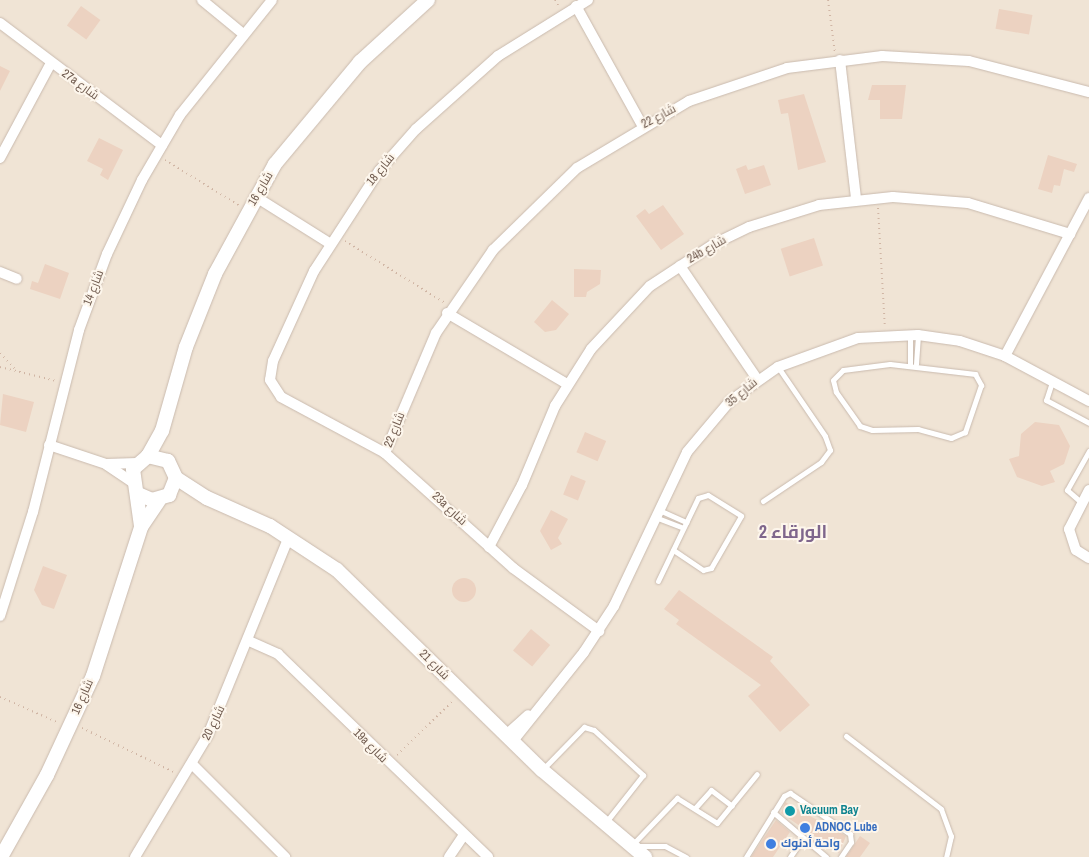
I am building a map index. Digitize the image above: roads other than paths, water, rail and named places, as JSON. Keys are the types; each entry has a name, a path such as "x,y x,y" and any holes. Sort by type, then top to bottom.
{"street":[{"path":"202,0 242,33"},
{"name":"شارع 14","path":"0,616 48,449 64,383 107,254 162,145 242,33 272,0"},
{"name":"شارع 18","path":"290,401 274,390 270,371 332,239 379,171 456,91 498,56 588,0"},
{"name":"شارع 16","path":"141,527 135,488 142,460 165,422 200,310 252,204 330,94 426,1"},
{"path":"576,6 642,125"},
{"name":"27a شارع","path":"0,23 162,145"},
{"name":"شارع 22","path":"385,453 449,310 493,250 547,194 642,125 737,82 838,60 882,56 969,61 1089,92"},
{"path":"838,60 856,199"},
{"path":"0,158 51,63"},
{"name":"24b شارع","path":"489,547 567,384 619,316 680,266 749,227 856,199 877,198 968,203 1070,234"},
{"path":"1004,356 1089,198"},
{"path":"252,204 332,239"},
{"path":"680,266 757,379"},
{"path":"0,272 17,280"},
{"path":"449,310 567,384"},
{"name":"شارع 35","path":"508,739 540,706 599,631 627,582 674,474 707,425 757,379 778,367 831,344 886,335 914,335 960,341 1004,356 1089,401"},
{"name":"23a شارع","path":"290,401 385,453 489,547 599,631"},
{"name":"شارع 16","path":"165,422 168,461"},
{"path":"48,449 106,464 142,460 168,461 176,478"},
{"path":"106,464 135,488"},
{"name":"شارع 16","path":"1,857 71,726 111,627 141,527 176,478"},
{"name":"شارع 21","path":"176,478 207,498 293,539 358,589 508,739 630,847 645,857"},
{"name":"شارع 21","path":"135,488 164,497 207,498"},
{"path":"1089,490 1069,529 1070,541 1089,558"},
{"name":"شارع 20","path":"135,857 192,764 249,641 273,579 293,539"},
{"name":"19a شارع","path":"249,641 278,654 388,764 463,836 488,857"},
{"path":"192,764 285,857"},
{"path":"449,857 463,836"}],"lane":[{"path":"913,364 914,335"},
{"path":"913,364 970,372 980,379 970,417 959,436 905,428 866,429 833,387 837,374 843,370 913,364"},
{"path":"763,501 821,462 830,450 825,436 778,367"},
{"path":"1053,382 1046,400 1089,423"},
{"path":"1082,503 1067,490 1089,451"},
{"path":"658,581 686,522 702,496 741,516 711,568 703,570 673,550"},
{"path":"656,513 686,522"},
{"path":"656,513 683,528"},
{"path":"542,770 584,727 594,730 643,776 604,824"},
{"path":"846,736 941,809 951,836 946,857"},
{"path":"630,847 674,799 695,808 716,824 757,774"},
{"path":"695,808 711,790 732,806"},
{"path":"746,857 784,796 793,794 850,834 851,842 840,857"},
{"path":"773,812 802,839 826,857"},
{"path":"790,857 802,839"},
{"path":"630,847 656,844 686,857"}],"place":[{"name":"Vacuum Bay","path":"790,811"},
{"name":"ADNOC Lube","path":"805,828"},
{"name":"واحة أدنوك","path":"771,844"}],"district":[{"name":"الورقاء 2","path":"793,532"}]}
